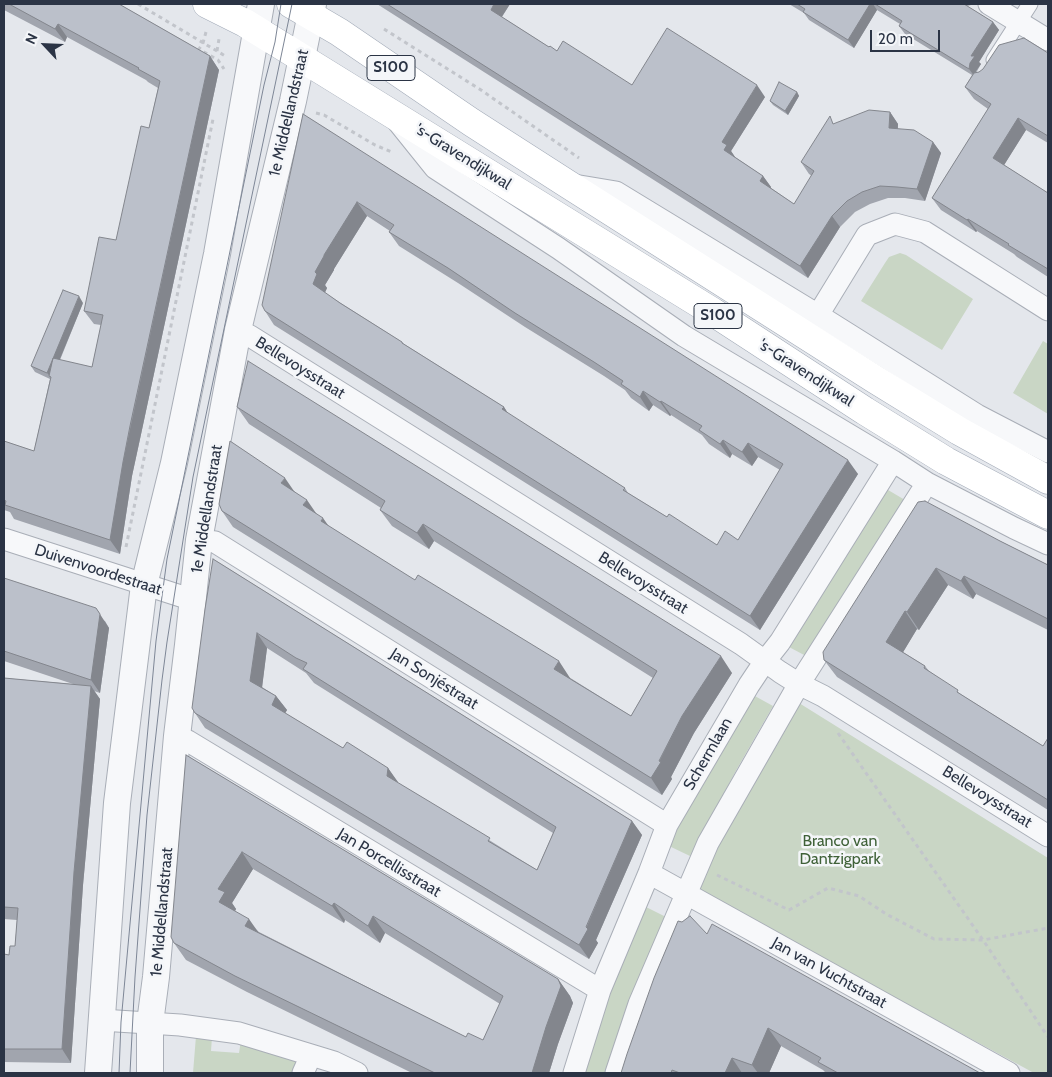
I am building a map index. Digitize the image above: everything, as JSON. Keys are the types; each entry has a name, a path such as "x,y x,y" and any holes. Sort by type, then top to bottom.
{"main road":[{"name":"'s-Gravendijkwal","path":"305,7 566,183 876,380 959,431 1048,480"},
{"name":"S100","path":"207,16 245,23 257,31"},
{"name":"'s-Gravendijkwal","path":"257,31 713,312 865,412 946,461 1048,515"}],"street":[{"path":"98,1073 117,803 144,585 174,463 217,254 261,4"},
{"path":"989,4 1048,40"},
{"path":"989,68 1030,4"},
{"name":"1e Middellandstraat","path":"150,1073 150,1023 156,977 177,736 199,540 238,330 294,101 302,58 305,7"},
{"name":"'s-Gravendijkwal","path":"390,112 435,168 558,248 684,336 927,483 1048,544"},
{"name":"'s-Gravendijkwal","path":"566,183 616,192 818,315 977,415 1048,452"},
{"path":"818,315 867,235 895,224 925,232 1048,310"},
{"name":"Bellevoysstraat","path":"238,330 724,634 799,684 823,696 1048,836"},
{"name":"Schermlaan","path":"574,1073 600,990 649,874 667,825 748,684 780,642 893,461"},
{"path":"616,1073 639,1004 708,843 799,684 927,483"},
{"name":"Duivenvoordestraat","path":"4,539 193,600"},
{"name":"Jan Sonjéstraat","path":"199,540 215,542 667,825"},
{"name":"Jan Porcellisstraat","path":"177,736 600,990"},
{"name":"Jan van Vuchtstraat","path":"649,874 1009,1073"},
{"path":"101,1020 180,1025 239,1033 307,1064 334,1062 357,1073"}],"path":[{"path":"207,16 202,43 199,49 218,60 224,69"},
{"path":"382,28 481,90 580,160"},
{"name":"'s-Gravendijkwal","path":"312,111 324,115 375,145 435,168"},
{"path":"126,548 214,118"},
{"path":"834,727 1048,1036"},
{"path":"698,866 789,910 828,888 859,896 886,914 934,939 983,940 1048,928"}],"green space":[{"path":"900,253 906,255 973,299 942,350 861,301 889,257"},
{"path":"1043,341 1048,344 1048,414 1013,393"},
{"path":"883,487 905,500 806,656 789,647"},
{"path":"753,695 773,706 690,856 669,846 686,810"},
{"name":"Branco van Dantzigpark","path":"799,703 1048,858 1048,1073 1034,1073 693,888"},
{"path":"646,907 666,917 608,1073 583,1073 610,994"},
{"path":"196,1036 212,1037 211,1051 239,1053 241,1040 302,1061 296,1073 193,1073"}],"building":[{"path":"9,4 119,4 210,56 130,426 110,540 5,505 4,441 34,451 51,377 49,376 53,358 92,367 103,315 84,311 99,237 116,240 141,126 149,128 160,81 58,24 55,29"},
{"path":"387,4 494,4 491,10 549,47 557,51 563,41 632,85 667,28 757,85 722,142 727,145 724,150 763,176 760,181 794,204 814,171 801,162 830,116 833,124 869,110 890,112 889,128 914,130 933,142 917,189 880,186 862,192 847,201 832,216 800,266"},
{"path":"797,4 870,4 848,40 803,12 805,9"},
{"path":"875,4 964,4 993,22 971,56 975,56 970,63 969,69 899,26 902,21"},
{"path":"1024,38 1048,53 1048,136 1018,118 993,158 1048,193 1048,269 932,198 991,104 965,87 974,73 983,69 999,45"},
{"path":"779,82 797,92 785,111 770,101"},
{"path":"303,114 848,460 750,616 265,311 262,305","holes":["357,202 394,225 389,232 623,381 621,384 640,397 643,391 661,401 702,426 699,430 720,444 723,440 742,452 748,443 783,464 738,540 725,531 717,545 669,514 667,517 623,490 625,488 502,409 504,407 313,284 317,274 315,272 324,255"]},
{"path":"63,290 79,296 47,373 31,366"},
{"path":"248,361 721,656 682,716 659,761 661,762 651,778 222,511 219,504 230,441 285,478 281,483 307,500 303,505 323,518 321,521 415,580 418,575 559,661 554,669 631,716 657,671 423,524 417,533 380,510 385,501 237,407"},
{"path":"925,501 1048,565 1048,619 964,576 961,581 936,568 907,612 905,611 886,642 925,666 924,668 958,690 957,692 1043,746 1048,738 1048,800 824,660 823,652 918,502"},
{"path":"213,559 632,821 586,927 588,929 579,945 195,713 192,708","holes":["257,633 307,663 303,669 556,827 537,870 488,841 490,838 387,776 388,768 347,742 343,748 272,705 276,696 250,681"]},
{"path":"4,578 96,608 100,614 91,680 4,651"},
{"path":"4,678 91,686 74,872 62,1049 4,1049 4,954 9,955 10,946 15,946 18,908 4,907"},
{"path":"186,755 558,979 561,986 532,1073 435,1073 235,976 174,943 171,937","holes":["242,852 332,906 334,903 368,926 373,916 503,996 483,1040 468,1033 466,1037 245,926 249,919 219,902 225,892 218,889"]},
{"path":"690,916 707,934 712,924 980,1073 838,1073 818,1062 821,1058 768,1028 752,1065 732,1058 725,1073 680,1073 672,1070 671,1073 621,1073 654,978 678,921 682,922"}],"tram line":[{"path":"119,1073 121,1022 156,641 167,559 264,85 275,42 281,4"},
{"path":"130,1073 147,815 167,642 193,477 292,4"}]}
